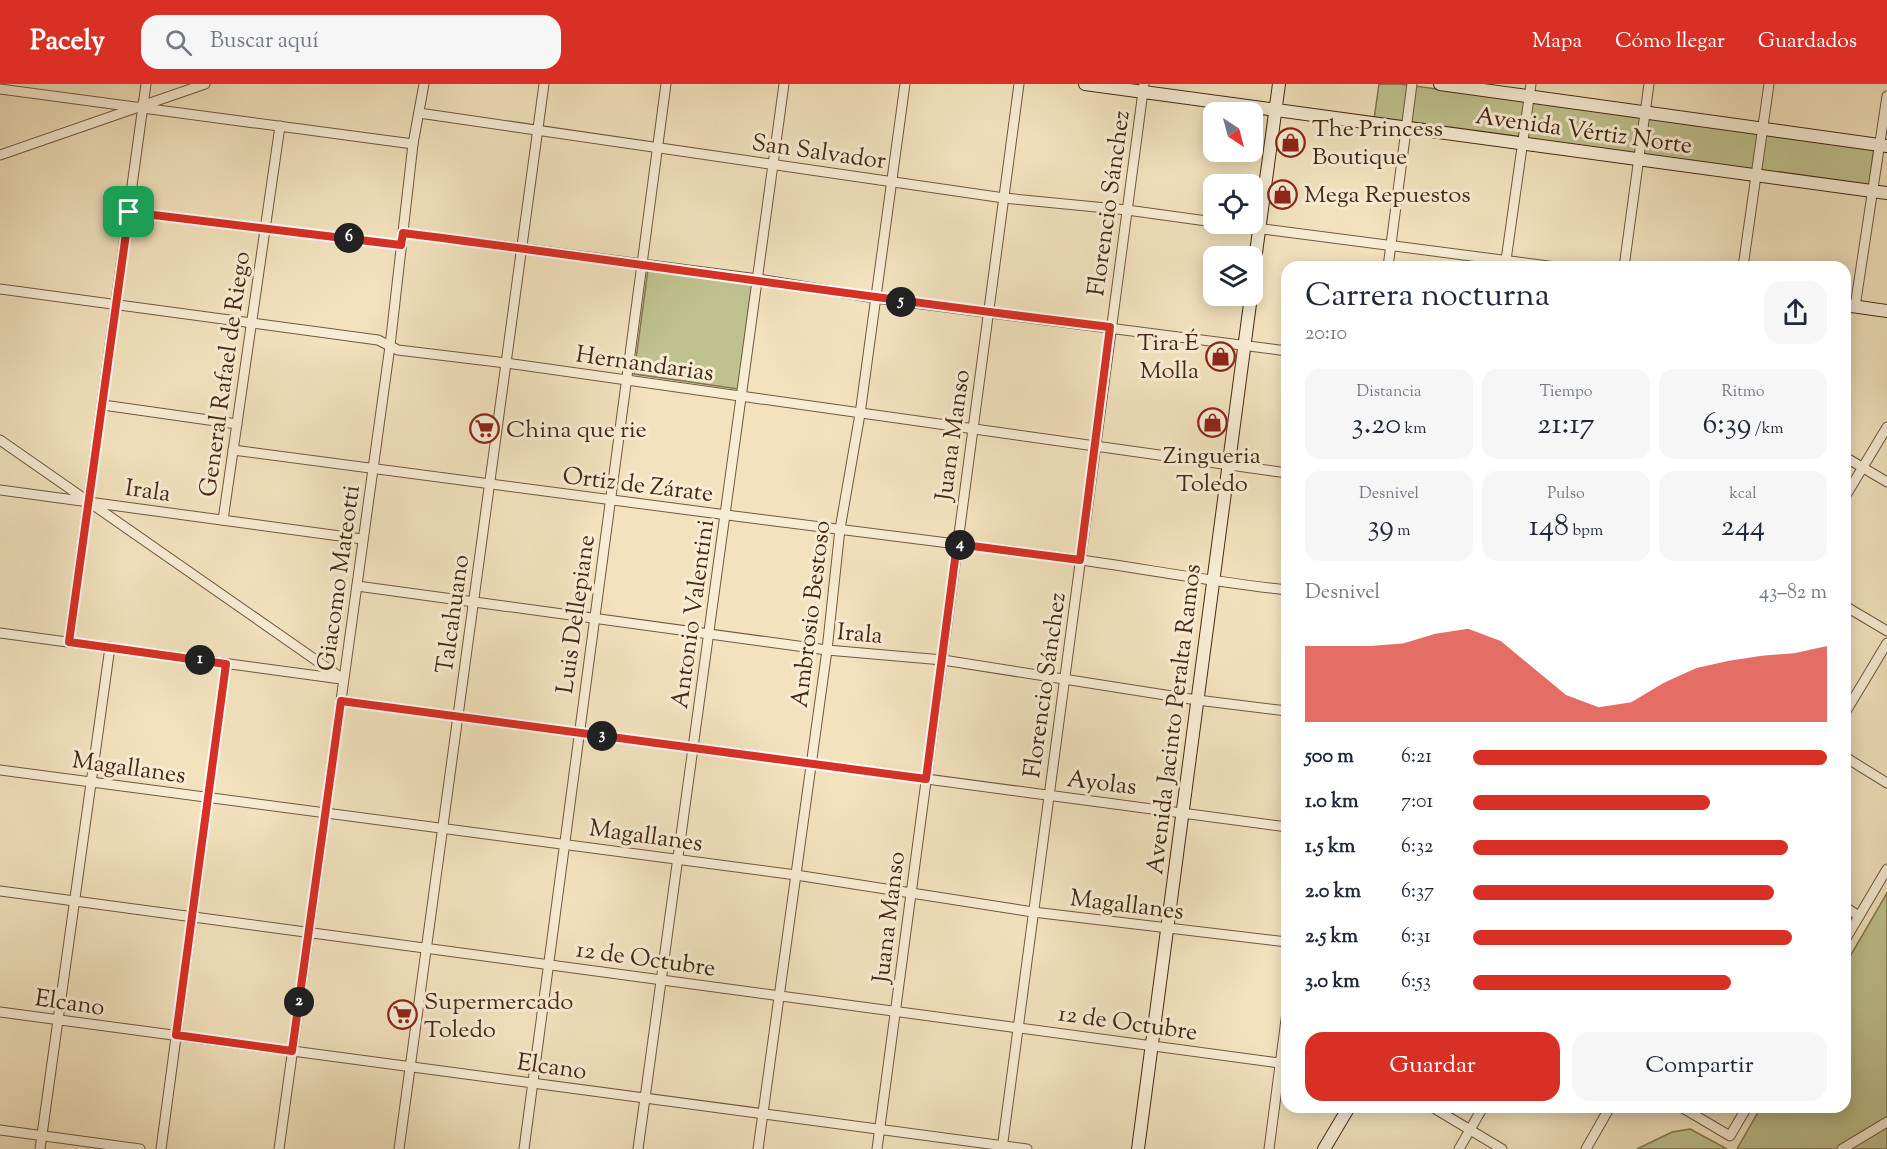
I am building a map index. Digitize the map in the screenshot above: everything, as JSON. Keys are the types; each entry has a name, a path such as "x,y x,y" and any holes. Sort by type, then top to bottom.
{"street":[{"path":"69,642 146,84"},
{"path":"0,155 205,84"},
{"name":"Giacomo Mateotti","path":"279,1149 390,346 413,144 424,84"},
{"name":"Talcahuano","path":"399,1149 544,84"},
{"name":"Luis Dellepiane","path":"524,1149 666,84"},
{"name":"Antonio Valentini","path":"638,1149 784,84"},
{"name":"Ambrosio Bestoso","path":"758,1149 827,650 840,529 860,414 905,84"},
{"name":"Juana Manso","path":"877,1149 1019,84"},
{"name":"Avenida Vértiz Norte","path":"1085,84 1143,88 1276,110 1887,192"},
{"path":"1263,206 1279,84"},
{"path":"1389,261 1412,84"},
{"path":"1440,84 1530,90 1645,113 1884,146"},
{"path":"1625,261 1649,84"},
{"path":"1744,261 1769,84"},
{"path":"0,89 17,88 413,144"},
{"name":"Florencio Sánchez","path":"1002,1147 1143,88"},
{"path":"1506,261 1530,90"},
{"path":"1851,301 1884,146 1887,96"},
{"name":"San Salvador","path":"419,114 537,130 657,150 1004,198 1127,210 1203,220"},
{"name":"General Rafael de Riego","path":"223,520 280,126"},
{"path":"129,212 401,245"},
{"path":"1263,228 1391,244 1494,261"},
{"path":"403,233 642,263 875,298 1281,350"},
{"name":"Hernandarias","path":"0,289 252,321 378,340 398,350 743,396 1228,466 1281,471"},
{"name":"Avenida Jacinto Peralta Ramos","path":"1138,1149 1250,306"},
{"path":"1851,306 1887,311"},
{"path":"103,405 237,424"},
{"path":"1851,487 1887,427"},
{"path":"0,440 344,679"},
{"name":"Ortiz de Zárate","path":"233,450 610,501 1080,560 1212,582 1281,589"},
{"path":"1851,461 1887,482"},
{"name":"Irala","path":"0,490 362,539"},
{"name":"Irala","path":"357,586 827,650 943,660 1197,700 1281,710"},
{"path":"1851,610 1887,631"},
{"path":"0,633 344,679"},
{"path":"1851,703 1887,643"},
{"path":"40,1149 110,647"},
{"path":"161,1149 226,664"},
{"name":"Ayolas","path":"341,701 1281,826"},
{"path":"1851,761 1887,783"},
{"name":"Magallanes","path":"0,770 796,875 1033,912 1281,941"},
{"path":"1851,930 1887,869"},
{"name":"12 de Octubre","path":"0,891 1281,1064"},
{"path":"1851,911 1859,916"},
{"name":"Elcano","path":"0,1012 1027,1149"},
{"path":"1269,1149 1281,1081"},
{"path":"1324,1149 1345,1113"},
{"path":"1442,1113 1502,1149"},
{"path":"1459,1149 1480,1113"},
{"path":"1586,1149 1607,1113"},
{"path":"1691,1113 1730,1136 1743,1113"},
{"path":"1842,1149 1887,1122"},
{"path":"0,1130 140,1149"}],"green space":[{"path":"1379,84 1400,84 1874,148 1869,185 1374,119"},
{"path":"648,269 752,284 738,389 634,374"},
{"path":"1887,893 1887,1149 1737,1149 1758,1113 1851,1113 1851,955"},
{"path":"1690,1129 1727,1149 1637,1149 1672,1132"}],"place":[{"name":"The Princess Boutique","path":"1291,142"},
{"name":"Mega Repuestos","path":"1283,194"},
{"name":"Tira É Molla","path":"1220,356"},
{"name":"Zingueria Toledo","path":"1212,422"},
{"name":"China que rie","path":"485,429"},
{"name":"Supermercado Toledo","path":"403,1015"}],"route":[{"path":"129,212 401,245 403,233 642,263 875,298 1110,327 1080,560 957,544 926,779 341,701 292,1051 176,1035 226,664 69,642 129,212"}]}
